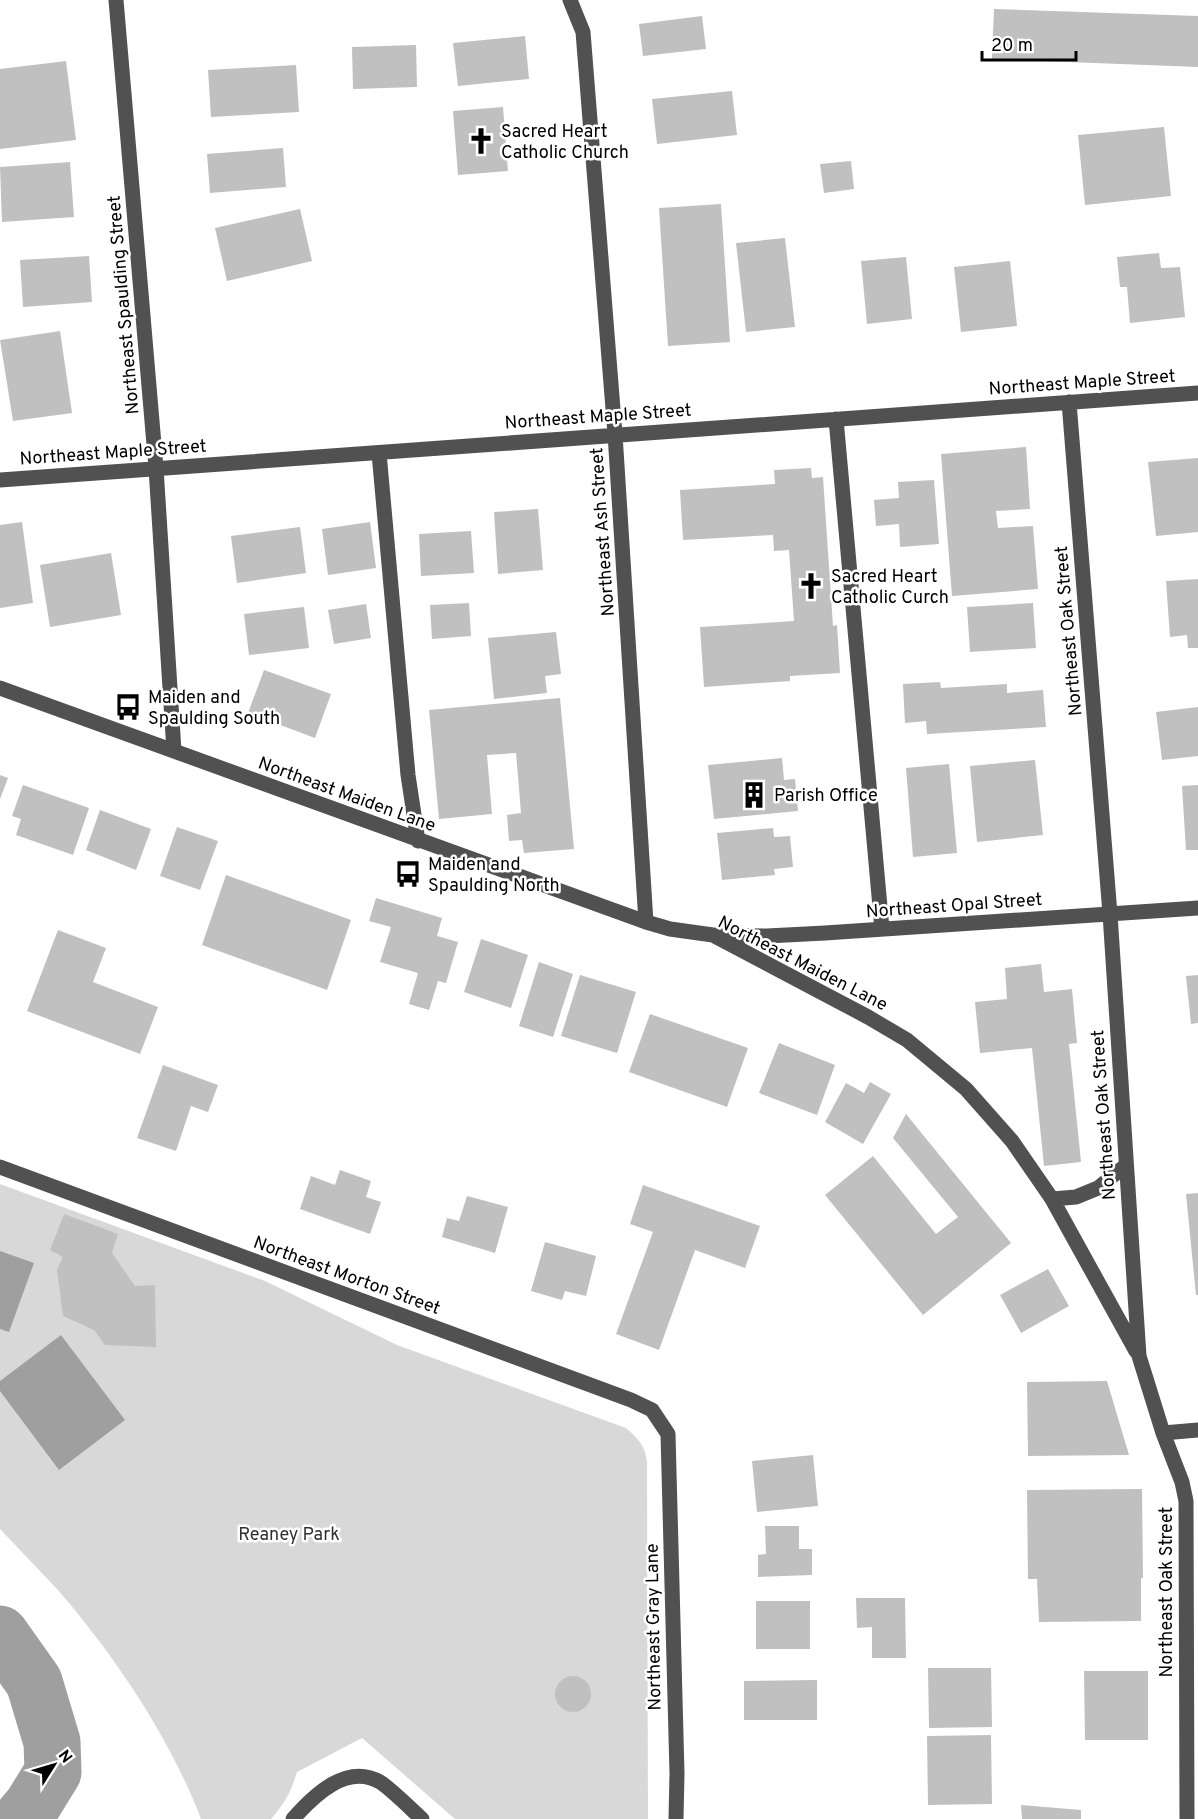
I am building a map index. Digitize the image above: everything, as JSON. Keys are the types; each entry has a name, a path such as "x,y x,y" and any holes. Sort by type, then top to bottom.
{"street":[{"name":"Northeast Spaulding Street","path":"117,0 156,468 174,751"},
{"name":"Northeast Ash Street","path":"570,0 583,32 615,434 646,922"},
{"name":"Northeast Maple Street","path":"0,480 1198,393"},
{"name":"Northeast Oak Street","path":"1069,402 1110,914 1139,1356 1163,1433 1182,1482 1186,1501 1187,1819"},
{"path":"836,419 882,929"},
{"path":"379,453 408,775 418,841"},
{"name":"Northeast Maiden Lane","path":"0,688 646,922 713,935 868,1017 907,1040 966,1089 1012,1141 1052,1199 1139,1356"},
{"name":"Northeast Opal Street","path":"713,935 767,936 1198,908"},
{"path":"1052,1199 1076,1197 1098,1188 1125,1166"},
{"name":"Northeast Morton Street","path":"0,1167 631,1400 652,1410 668,1434"},
{"path":"1163,1433 1198,1430"},
{"name":"Northeast Gray Lane","path":"668,1434 676,1819"},
{"path":"294,1819 330,1784 356,1775 379,1782 422,1819"}],"green space":[{"name":"Reaney Park","path":"0,1184 265,1281 397,1345 626,1428 634,1435 643,1447 647,1462 648,1819 455,1819 362,1738 297,1772 287,1797 271,1819 201,1819 174,1758 119,1669 57,1589 0,1529"}],"shaded area":[{"path":"0,1251 34,1263 9,1332 0,1329"},
{"path":"61,1335 125,1420 59,1470 0,1391 0,1381"}],"building":[{"path":"994,9 1198,16 1198,67 992,59"},
{"path":"702,16 706,49 643,56 639,24"},
{"path":"525,36 529,79 458,86 453,43"},
{"path":"416,45 417,87 353,89 352,47"},
{"path":"66,61 76,140 0,149 0,69"},
{"path":"296,65 299,112 211,117 208,70"},
{"path":"732,91 737,135 657,144 652,99"},
{"name":"Sacred Heart Catholic Church","path":"503,107 508,171 458,175 453,111"},
{"path":"1164,127 1171,196 1085,205 1078,135"},
{"path":"283,148 286,187 210,193 207,154"},
{"path":"851,161 854,189 824,193 820,164"},
{"path":"70,162 74,217 2,222 0,167"},
{"path":"721,204 730,342 668,346 659,208"},
{"path":"300,209 312,261 227,281 215,228"},
{"path":"785,238 795,327 746,332 736,243"},
{"path":"1159,253 1161,268 1180,267 1185,317 1130,323 1127,287 1120,287 1117,257"},
{"path":"89,256 92,302 23,307 20,260"},
{"path":"906,257 912,319 867,324 861,261"},
{"path":"1010,261 1017,326 961,332 954,267"},
{"path":"60,331 72,413 13,421 0,340"},
{"path":"1026,447 1030,509 996,511 998,528 1033,526 1038,589 952,596 941,454"},
{"path":"1198,458 1198,532 1156,536 1148,462"},
{"name":"Sacred Heart Catholic Curch","path":"811,468 812,478 823,477 833,626 837,625 840,673 790,676 790,681 704,687 700,627 794,621 789,550 774,551 773,535 683,540 680,490 775,484 774,470"},
{"path":"934,480 939,544 900,547 899,524 876,526 874,500 899,498 898,482"},
{"path":"538,509 543,570 498,574 494,512"},
{"path":"22,522 33,603 0,608 0,525"},
{"path":"370,522 376,568 328,575 322,529"},
{"path":"300,527 306,573 237,583 231,536"},
{"path":"471,531 474,573 421,576 419,534"},
{"path":"111,553 121,615 50,627 40,565"},
{"path":"1198,579 1198,648 1188,648 1187,635 1170,637 1166,581"},
{"path":"469,603 471,636 432,639 430,605"},
{"path":"1033,603 1036,648 970,652 967,607"},
{"path":"366,604 371,638 334,644 328,610"},
{"path":"304,607 309,648 249,655 244,614"},
{"path":"556,632 561,674 545,676 547,693 494,699 488,638"},
{"path":"264,670 331,694 315,738 248,713"},
{"path":"940,682 941,688 1007,684 1007,693 1043,690 1046,727 927,734 926,721 905,723 903,684"},
{"path":"560,698 574,849 524,853 522,840 509,841 507,815 521,813 516,753 487,755 492,814 439,819 429,710"},
{"path":"1198,707 1198,756 1162,760 1156,712"},
{"name":"Parish Office","path":"782,758 784,780 795,779 798,811 714,819 708,765"},
{"path":"1035,760 1043,835 977,842 970,766"},
{"path":"949,764 957,853 913,857 906,768"},
{"path":"0,775 8,778 0,799"},
{"path":"23,785 89,808 73,855 16,835 21,819 12,816"},
{"path":"1198,785 1198,850 1186,850 1182,786"},
{"path":"100,810 151,829 136,870 86,850"},
{"path":"177,827 218,841 200,890 160,876"},
{"path":"773,828 774,837 790,836 793,867 774,869 775,875 722,880 717,833"},
{"path":"226,875 351,920 327,990 202,945"},
{"path":"376,898 442,918 437,936 458,942 446,983 438,981 429,1010 409,1004 418,973 380,962 391,927 369,921"},
{"path":"58,930 106,948 93,982 158,1007 140,1054 27,1011"},
{"path":"481,939 528,955 511,1008 464,992"},
{"path":"539,962 573,974 553,1037 519,1026"},
{"path":"1041,964 1044,992 1072,989 1077,1043 1069,1044 1081,1162 1044,1166 1032,1048 980,1053 975,1002 1007,999 1005,968"},
{"path":"580,975 636,992 617,1053 561,1036"},
{"path":"1198,975 1198,1023 1191,1024 1186,976"},
{"path":"650,1014 748,1048 727,1107 629,1072"},
{"path":"779,1043 835,1065 817,1115 759,1093"},
{"path":"163,1065 218,1085 208,1112 191,1106 176,1151 137,1138"},
{"path":"870,1082 891,1094 863,1144 825,1122 846,1083 864,1093"},
{"path":"906,1114 1011,1243 923,1315 825,1195 873,1156 936,1234 958,1217 893,1138"},
{"path":"340,1170 371,1181 366,1197 381,1202 370,1234 300,1209 311,1176 335,1185"},
{"path":"643,1185 760,1226 745,1268 695,1250 659,1350 616,1334 653,1232 630,1224"},
{"path":"1198,1193 1198,1295 1196,1295 1186,1194"},
{"path":"467,1196 508,1207 495,1253 442,1237 447,1218 459,1221"},
{"path":"64,1214 118,1234 112,1253 135,1286 155,1285 156,1347 105,1345 94,1330 63,1316 57,1270 63,1257 50,1250"},
{"path":"545,1242 596,1256 586,1296 565,1291 562,1300 531,1291"},
{"path":"1048,1269 1069,1306 1021,1333 1000,1295"},
{"path":"1107,1381 1129,1455 1028,1456 1027,1382"},
{"path":"813,1455 818,1506 757,1512 752,1461"},
{"path":"1142,1489 1141,1621 1039,1622 1037,1579 1028,1579 1027,1490"},
{"path":"765,1526 799,1526 799,1549 812,1549 812,1575 758,1577 758,1555 766,1554"},
{"path":"856,1598 905,1598 906,1658 872,1658 872,1627 857,1628"},
{"path":"756,1601 810,1601 810,1649 756,1649"},
{"path":"928,1668 991,1668 992,1727 929,1728"},
{"path":"1084,1671 1148,1671 1148,1740 1085,1740"},
{"path":"573,1676 586,1681 591,1694 586,1707 573,1712 560,1707 555,1694 560,1681"},
{"path":"817,1680 817,1720 744,1720 744,1681"},
{"path":"991,1735 992,1804 928,1805 927,1736"},
{"path":"1021,1805 1081,1810 1081,1819 1022,1819"}],"waterway":[{"path":"0,1634 34,1682 52,1742 53,1772 21,1819"}],"place":[{"name":"Sacred Heart Catholic Church","path":"481,141"},
{"name":"Sacred Heart Catholic Curch","path":"811,586"},
{"name":"Maiden and Spaulding South","path":"128,707"},
{"name":"Parish Office","path":"754,795"},
{"name":"Maiden and Spaulding North","path":"408,874"}]}
